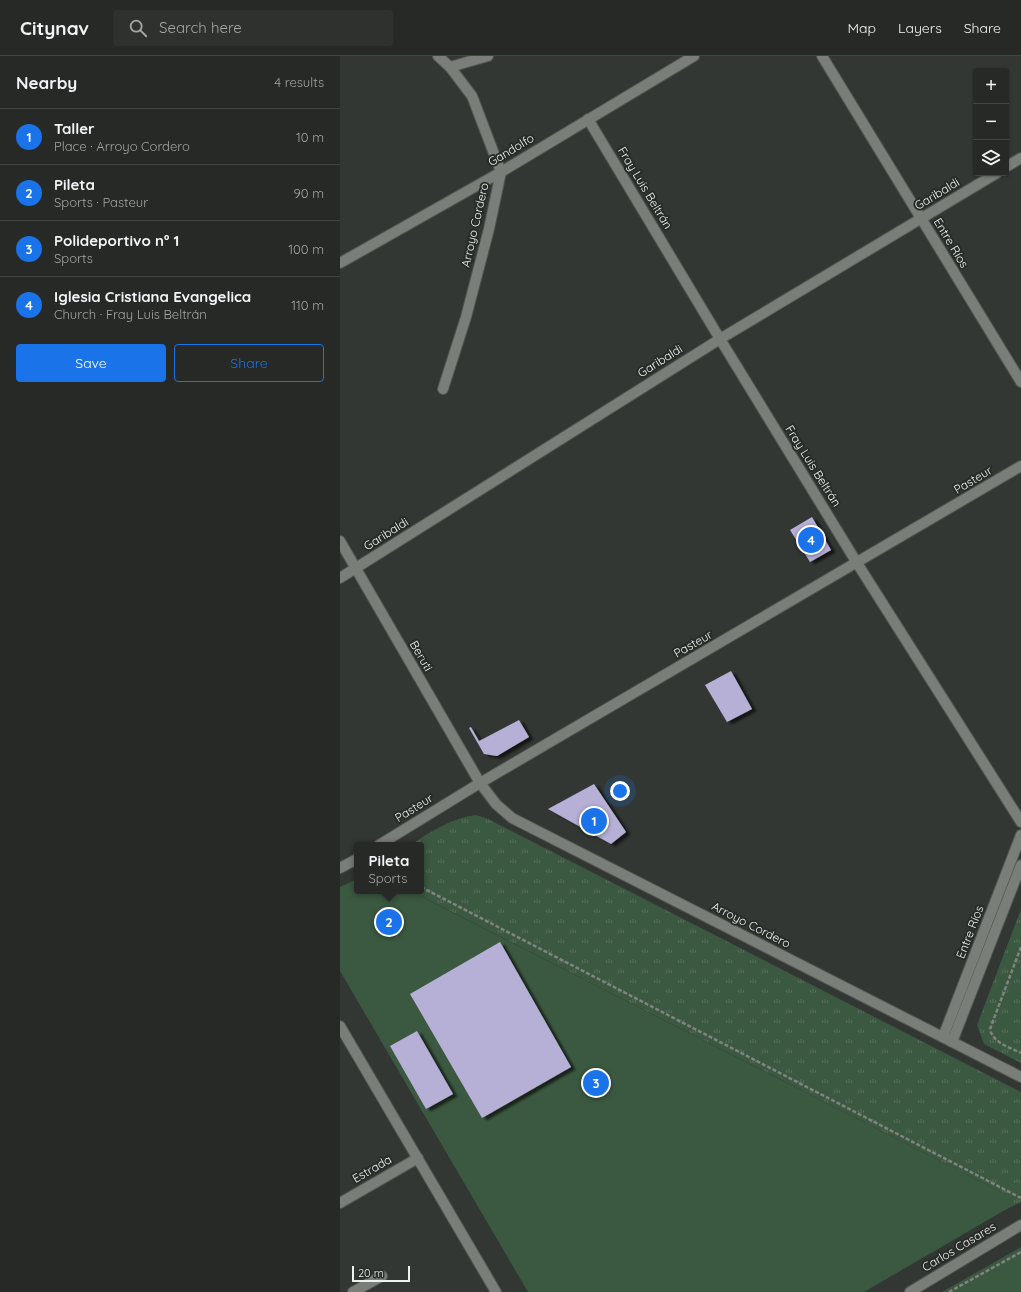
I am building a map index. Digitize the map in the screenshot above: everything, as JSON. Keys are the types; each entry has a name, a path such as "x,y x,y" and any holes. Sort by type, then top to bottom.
{"street":[{"path":"446,60 488,56"},
{"name":"Gandolfo","path":"340,263 501,172 588,119 680,59 694,56"},
{"name":"Entre Ríos","path":"822,56 1021,382"},
{"name":"Arroyo Cordero","path":"443,389 466,318 489,229 501,172 472,96 446,60"},
{"name":"Fray Luis Beltrán","path":"588,119 857,563 1021,822"},
{"path":"1009,166 1021,158"},
{"name":"Garibaldi","path":"340,578 720,339 992,176"},
{"name":"Pasteur","path":"384,842 480,783 1021,466"},
{"name":"Beruti","path":"340,541 480,783"},
{"name":"Arroyo Cordero","path":"480,783 496,804 512,818 1021,1077"},
{"name":"Entre Ríos","path":"947,1040 1021,835"},
{"path":"340,868 354,860"},
{"name":"Entre Ríos","path":"947,1040 1021,865"},
{"path":"340,1026 496,1292"},
{"name":"Estrada","path":"340,1203 418,1158"},
{"name":"Carlos Casares","path":"910,1292 1021,1225"},
{"path":"353,1292 382,1276"}],"path":[{"path":"424,889 1021,1198"},
{"path":"1021,947 990,1029 996,1041 1021,1054"},
{"path":"949,1292 1021,1252"}],"green space":[{"path":"476,815 488,819 1021,1092 1021,1202 1005,1210 1005,1194 417,894 424,894 424,842 416,842 450,822"},
{"path":"354,880 354,894 420,894 422,897 1005,1194 1005,1210 864,1292 528,1292 340,971 340,887"},
{"path":"1021,909 1021,1063 984,1044 977,1025"},
{"path":"1021,1247 1021,1292 942,1292"}],"building":[{"path":"812,517 831,550 810,562 790,530"},
{"path":"731,671 752,709 727,722 705,685"},
{"path":"519,720 529,737 497,756 484,754 469,728 471,727 479,741"},
{"path":"594,784 626,832 611,844 548,809"},
{"path":"500,942 571,1067 482,1118 410,994"},
{"path":"417,1031 453,1094 426,1109 390,1046"}],"place":[{"name":"Iglesia Cristiana Evangelica","path":"811,540"},
{"name":"Taller","path":"594,821"},
{"name":"Pileta","path":"389,922"},
{"name":"Polideportivo nº 1","path":"596,1083"}]}
